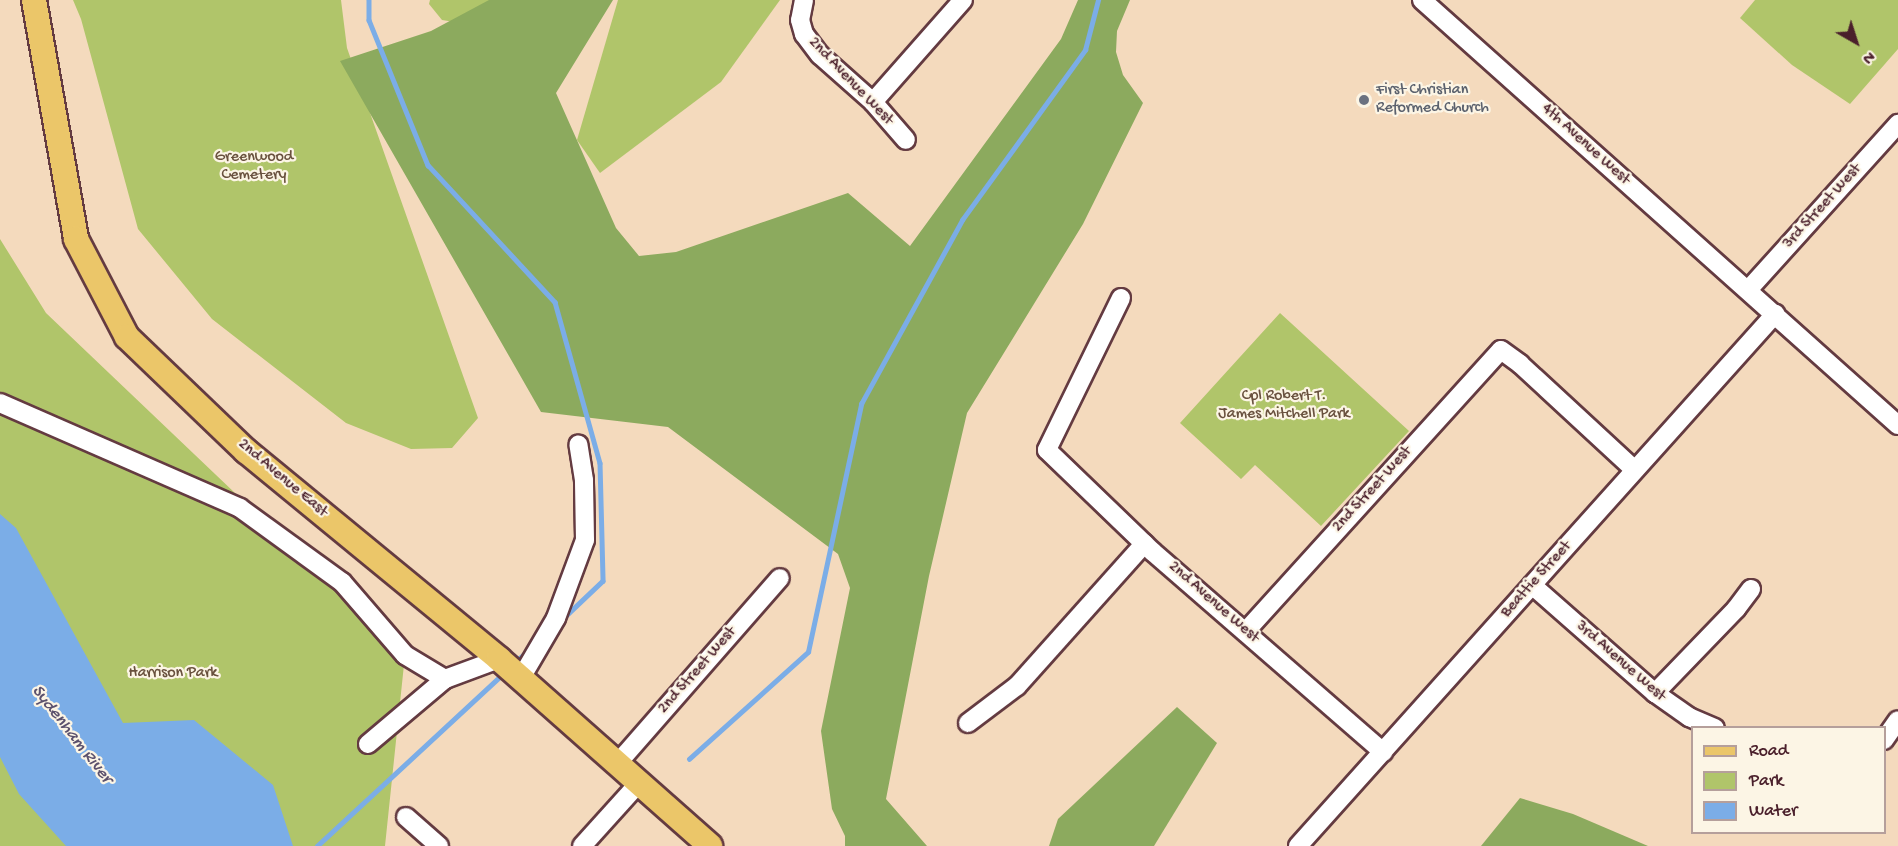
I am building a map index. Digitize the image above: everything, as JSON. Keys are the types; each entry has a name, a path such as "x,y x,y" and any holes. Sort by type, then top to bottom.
{"main road":[{"name":"2nd Avenue East","path":"34,0 76,239 127,337 246,451 499,659 710,846"}],"street":[{"name":"2nd Avenue West","path":"804,0 800,20 804,34 820,55 873,102 906,140"},
{"path":"873,102 963,0"},
{"name":"4th Avenue West","path":"1422,0 1775,314"},
{"name":"3rd Street West","path":"1748,290 1898,124"},
{"name":"2nd Avenue West","path":"1121,298 1047,450 1144,544 1383,752"},
{"path":"1775,314 1898,425"},
{"name":"Beattie Street","path":"1298,846 1775,314"},
{"name":"2nd Street West","path":"1246,631 1501,350 1520,363 1635,470"},
{"path":"0,403 240,508 342,582 405,655 445,679"},
{"path":"521,678 556,618 585,540 584,480 578,444"},
{"path":"968,723 1017,686 1144,544"},
{"name":"2nd Street West","path":"617,764 780,578"},
{"name":"3rd Avenue West","path":"1532,585 1655,693 1689,717 1710,726"},
{"path":"1655,693 1736,609 1751,589"},
{"path":"368,744 445,679 499,659"},
{"path":"1886,737 1898,720"},
{"path":"582,846 639,783"},
{"path":"406,817 439,846"}],"green space":[{"name":"Greenwood Cemetery","path":"73,0 341,0 347,48 478,418 452,448 411,449 346,423 212,319 138,229 81,19"},
{"path":"430,0 506,0 479,26 442,20 429,4"},
{"path":"489,0 613,0 556,93 616,228 639,256 676,252 848,193 910,246 1061,39 1078,0 1130,0 1117,31 1116,52 1123,75 1143,103 1083,224 967,413 929,576 886,799 927,846 845,846 845,836 832,809 821,731 850,588 838,554 668,427 541,412 340,61 431,31"},
{"path":"618,0 780,0 721,82 600,173 577,140"},
{"path":"1755,0 1898,0 1898,49 1850,104 1792,65 1740,18"},
{"name":"Harrison Park","path":"0,239 46,313 405,655 385,846 0,846"},
{"name":"Cpl Robert T. James Mitchell Park","path":"1280,313 1409,431 1321,526 1255,465 1241,479 1180,423"},
{"path":"1177,707 1217,743 1154,846 1049,846 1058,819"},
{"path":"1520,798 1573,814 1648,846 1481,846"}],"water":[{"name":"Sydenham River","path":"0,514 16,528 123,723 194,720 273,785 293,846 66,846 19,794 0,757"}],"waterway":[{"path":"369,0 369,20 428,165 555,302 600,463 603,581 564,618"},
{"path":"689,759 808,652 861,404 962,220 1085,50 1098,0"},
{"path":"515,662 529,650"},
{"path":"317,846 505,672"}],"place":[{"name":"First Christian Reformed Church","path":"1364,100"}]}
